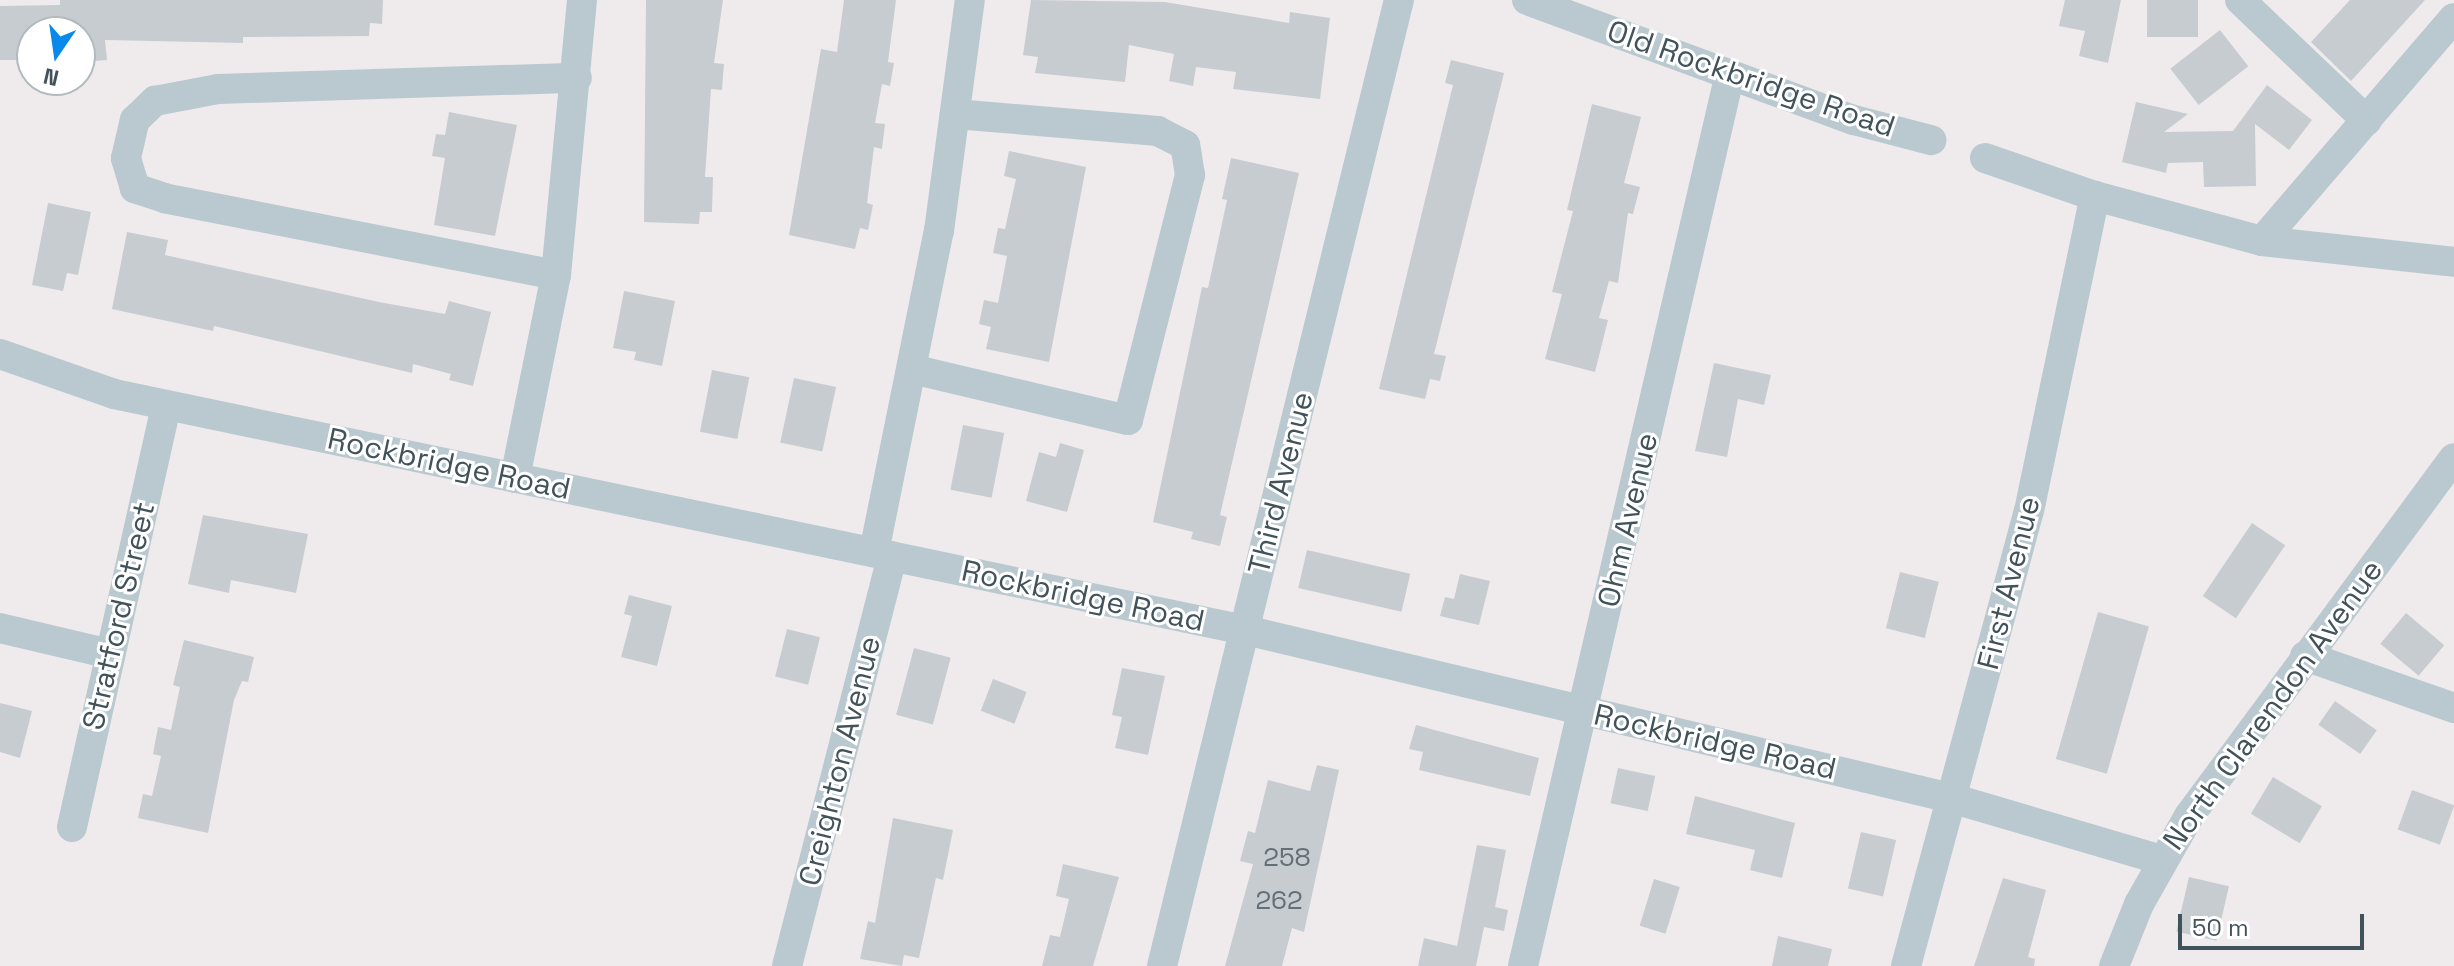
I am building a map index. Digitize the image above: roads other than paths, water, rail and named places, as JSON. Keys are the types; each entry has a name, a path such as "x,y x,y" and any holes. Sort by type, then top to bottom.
{"street":[{"path":"515,478 556,275 582,0"},
{"name":"Creighton Avenue","path":"787,966 883,554 955,114 970,0"},
{"name":"Third Avenue","path":"1162,966 1399,0"},
{"name":"Old Rockbridge Road","path":"1527,0 1854,120 1931,140"},
{"path":"2240,0 2367,121"},
{"path":"2262,241 2454,18"},
{"name":"Ohm Avenue","path":"1523,966 1730,74"},
{"path":"556,275 165,198 135,188 126,158 135,120 155,101 218,89 577,78"},
{"path":"912,369 1128,420 1190,175 1185,145 1158,131 955,114"},
{"path":"1985,158 2095,196 2262,241 2454,262"},
{"name":"First Avenue","path":"1906,966 2029,511 2095,196"},
{"name":"Rockbridge Road","path":"0,354 114,394 1245,630 1951,798 2162,860"},
{"name":"Stratford Street","path":"72,827 166,405"},
{"name":"North Clarendon Avenue","path":"2114,966 2162,860 2305,656 2454,458"},
{"path":"0,628 110,654"},
{"path":"2305,656 2454,708"}]}
